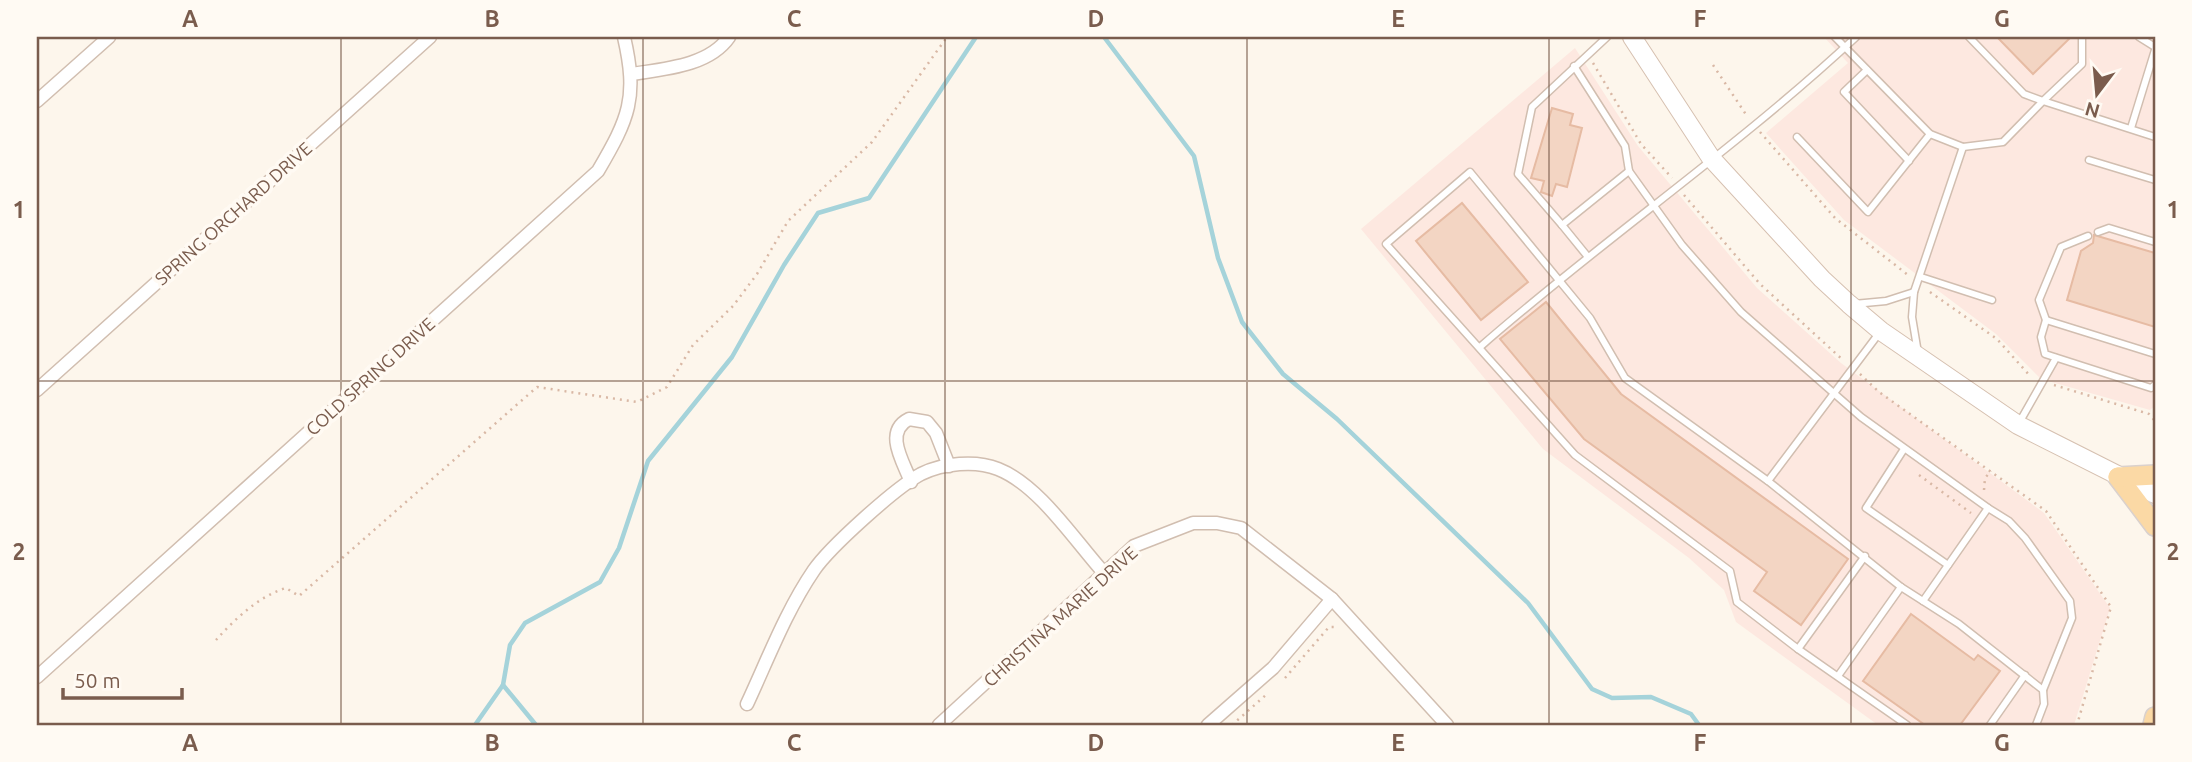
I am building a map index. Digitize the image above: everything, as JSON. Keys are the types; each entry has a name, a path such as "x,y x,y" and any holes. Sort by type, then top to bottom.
{"main road":[{"path":"1632,37 1711,158 1822,279 1849,304 1881,331 2018,425 2155,494"},
{"path":"2119,477 2155,475"},
{"path":"2119,477 2155,526"},
{"path":"2153,725 2155,717"}],"street":[{"path":"37,101 109,37"},
{"name":"SPRING ORCHARD DRIVE","path":"37,390 430,37"},
{"name":"COLD SPRING DRIVE","path":"37,677 598,171 620,133 631,97 632,74 624,37"},
{"path":"632,74 687,65 725,43 729,37"},
{"path":"911,482 895,439 897,430 909,419 928,422 936,433 949,466"},
{"path":"747,704 789,613 816,567 881,505 921,474 963,463 998,468 1026,485 1104,573"},
{"name":"CHRISTINA MARIE DRIVE","path":"939,725 1134,546 1193,523 1217,523 1241,528 1332,599 1447,725"},
{"path":"1208,725 1273,668 1332,599"}],"lane":[{"path":"1588,257 1518,174 1532,107 1607,37"},
{"path":"1835,37 1930,134 1964,147 2003,142 2082,64 2082,37"},
{"path":"1480,348 1558,279 1655,206 1856,37"},
{"path":"1969,37 2024,94 2155,137"},
{"path":"2131,128 2155,48 2139,37"},
{"path":"1574,66 1625,146 1629,171 1682,244 1741,312 1834,394 1904,449 2009,521 2025,538 2070,601 2072,618 2043,690 2044,704 2036,725"},
{"path":"1867,70 1844,92 1909,161"},
{"path":"1797,137 1868,212 1930,134"},
{"path":"1919,358 1912,317 1913,292 1921,277 1964,147"},
{"path":"2089,160 2155,180"},
{"path":"1562,225 1629,171"},
{"path":"1907,725 1737,603 1730,571 1575,455 1386,244 1470,172 1590,318 1625,378 1768,481 1901,587 1959,624 2043,690"},
{"path":"2098,232 2109,228 2155,242"},
{"path":"2088,236 2062,247 2039,300 2046,320 2041,337 2045,354 2151,388 2155,385"},
{"path":"1921,277 1992,300"},
{"path":"1849,304 1886,301 1913,292"},
{"path":"2046,320 2155,354"},
{"path":"1768,481 1881,331"},
{"path":"2018,425 2056,358"},
{"path":"1904,449 1866,508 1948,565"},
{"path":"1923,601 1988,508"},
{"path":"1798,649 1865,556"},
{"path":"1838,676 1901,587"},
{"path":"1990,725 2025,675"}],"path":[{"path":"216,640 232,623 272,592 286,588 299,596 537,387 637,402 667,387 693,345 733,306 757,274 788,221 872,142 947,37"},
{"path":"1587,54 1641,144 1759,284 1806,329 1880,392 2046,511 2111,607 2077,725"},
{"path":"1277,685 1329,628 1334,625 1341,629"},
{"path":"1232,725 1267,694"}],"shaded area":[{"path":"1824,37 2155,37 2155,406 2150,410 2041,379 1996,334 1844,220 1766,133 1848,63"},
{"path":"1575,48 1638,146 1757,288 1841,363 2044,513 2110,608 2074,725 1878,725 1736,622 1724,590 1689,558 1543,449 1361,229"}],"building":[{"path":"1997,37 2071,37 2033,74"},
{"path":"1552,108 1573,114 1570,125 1582,128 1567,187 1556,184 1552,196 1541,192 1544,181 1531,178"},
{"path":"1462,203 1528,282 1481,320 1416,241"},
{"path":"2094,235 2155,253 2155,327 2067,300 2081,251 2093,243"},
{"path":"1546,302 1621,394 1848,559 1801,625 1754,591 1767,572 1584,439 1500,339"},
{"path":"1911,614 1974,660 1978,655 2000,671 1960,725 1925,725 1863,681"}],"waterway":[{"path":"475,725 503,685 510,645 525,623 600,582 619,548 648,461 732,357 784,265 818,213 869,198 976,37"},
{"path":"1104,37 1194,156 1218,258 1242,322 1283,374 1337,419 1528,603 1592,689 1612,698 1651,697 1691,714 1699,725"},
{"path":"503,685 536,725"}]}
